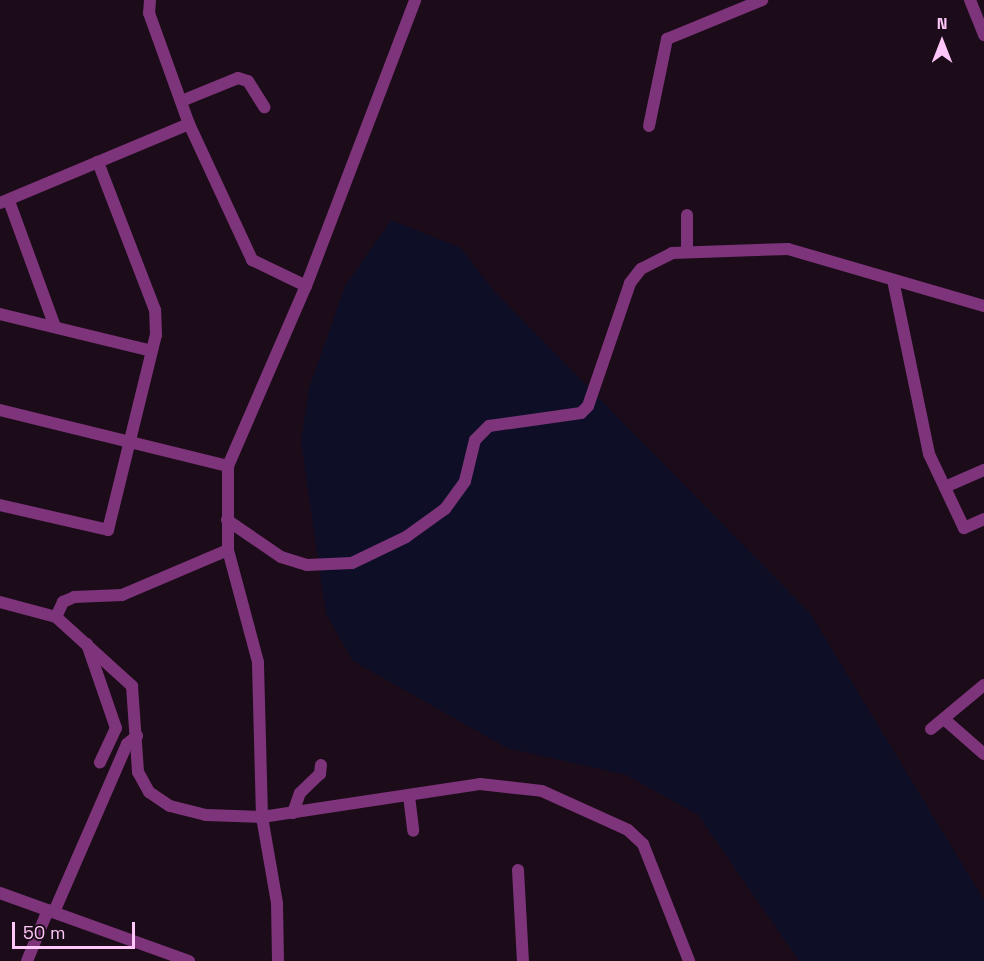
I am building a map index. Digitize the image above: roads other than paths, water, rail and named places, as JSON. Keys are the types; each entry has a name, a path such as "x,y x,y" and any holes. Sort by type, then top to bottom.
{"street":[{"path":"150,0 149,13 184,100 189,124 252,260 306,286"},
{"path":"278,961 277,903 262,817 258,662 228,550 228,466 306,286 415,0"},
{"path":"649,126 668,39 762,0"},
{"path":"970,0 984,35"},
{"path":"184,100 238,78 248,81 264,107"},
{"path":"55,327 4,202 189,124"},
{"path":"0,505 108,530 152,351 155,310 99,162"},
{"path":"687,215 687,250"},
{"path":"227,520 280,557 307,565 352,563 406,537 445,508 465,482 475,440 489,426 581,413 595,387 630,283 641,269 687,250 788,249 984,306"},
{"path":"893,280 929,454 964,528 984,519"},
{"path":"0,314 152,351"},
{"path":"0,410 228,466"},
{"path":"945,488 984,470"},
{"path":"56,617 63,602 74,597 122,595 228,550"},
{"path":"0,602 56,617 132,686 138,771 149,792 170,806 206,816 262,817 480,784 515,785 542,791 628,830 654,864 689,961"},
{"path":"86,643 116,728 100,762"},
{"path":"931,729 984,685"},
{"path":"944,718 984,753"},
{"path":"27,961 127,744 137,736"},
{"path":"292,813 300,793 320,774 321,765"},
{"path":"410,796 413,831"},
{"path":"518,870 523,961"},
{"path":"0,892 189,961"}]}
